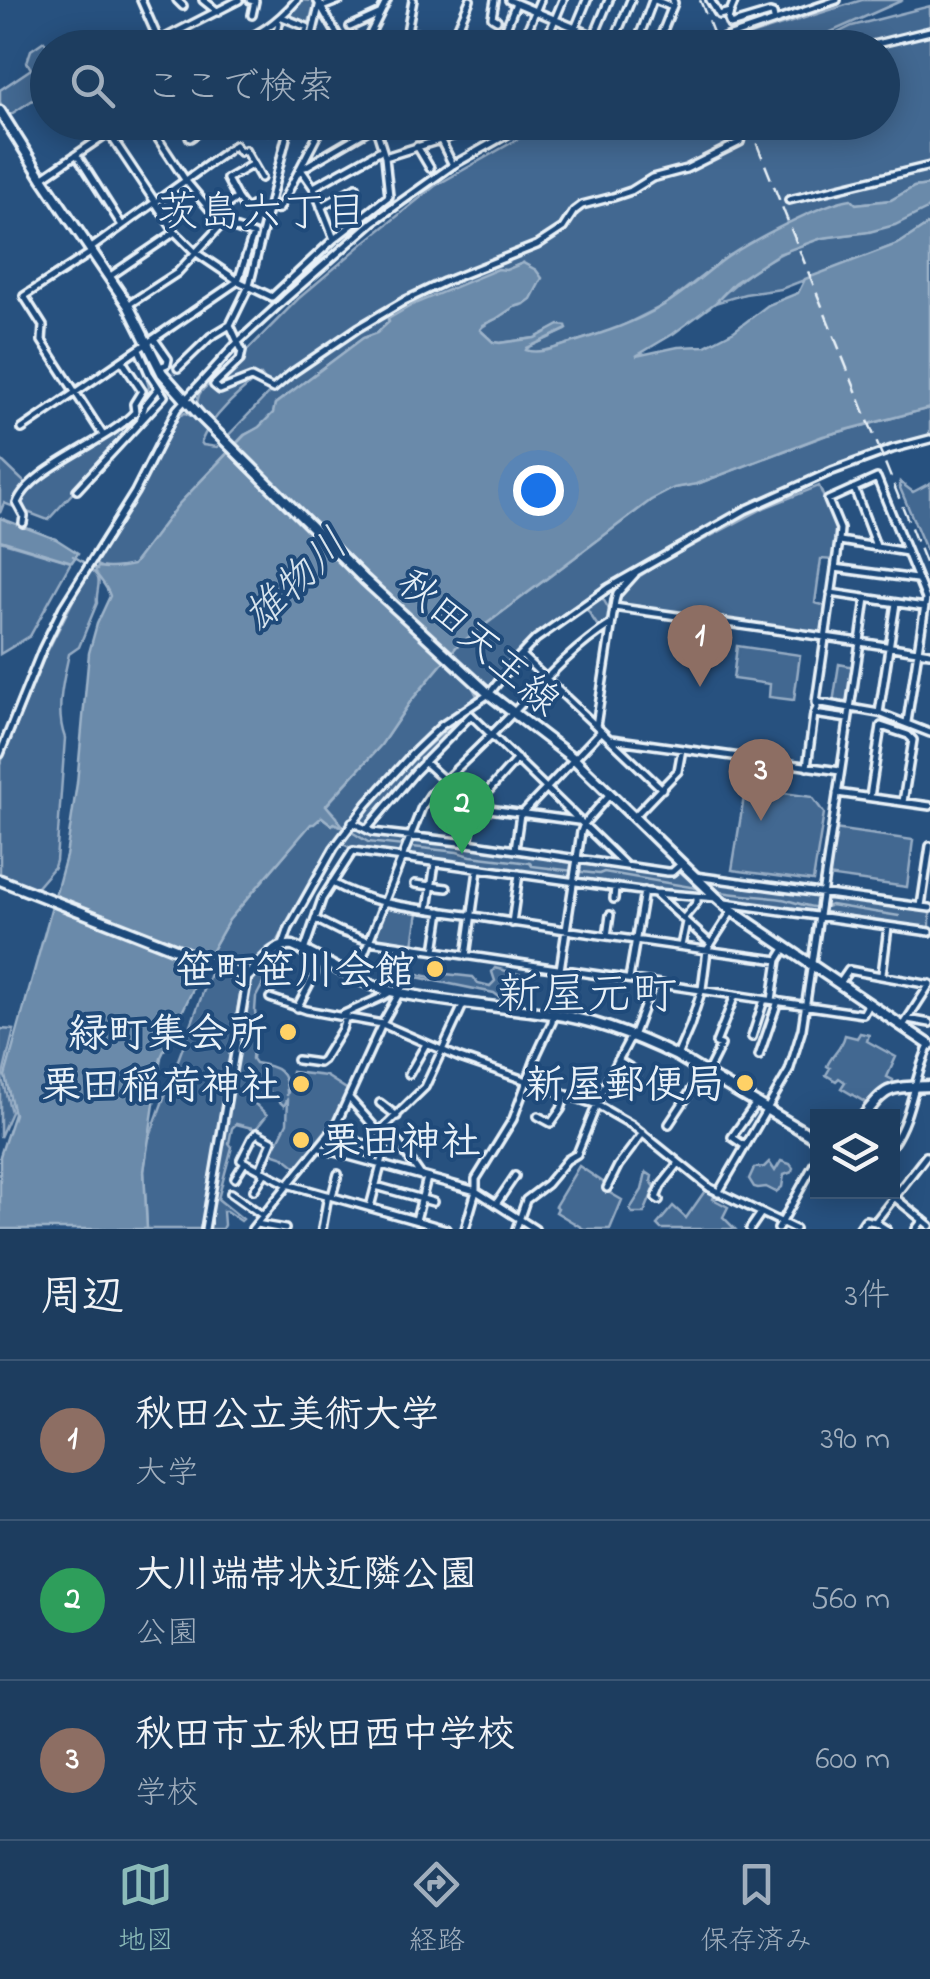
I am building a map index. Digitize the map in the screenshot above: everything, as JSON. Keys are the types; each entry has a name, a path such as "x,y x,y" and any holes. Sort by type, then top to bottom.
{"main road":[{"name":"秋田天王線","path":"0,111 151,341 160,368 200,417 365,580 512,714 574,760 732,911 868,1003 905,1022 930,1045"},
{"path":"0,880 245,976 272,951 283,945 293,946 354,978 396,991 594,1023 677,1056 810,1135"},
{"path":"869,1109 885,1091 930,1086"}],"street":[{"path":"142,0 154,30"},
{"path":"176,0 183,6"},
{"path":"203,0 218,12"},
{"path":"185,30 238,0"},
{"path":"250,0 255,2 252,15"},
{"path":"262,30 281,18 297,0"},
{"path":"320,3 340,0"},
{"path":"372,30 386,0"},
{"path":"407,30 413,0"},
{"path":"456,30 470,0"},
{"path":"495,0 492,17 497,20"},
{"path":"528,30 540,0"},
{"path":"550,30 564,0"},
{"path":"576,28 587,0"},
{"path":"596,30 609,0"},
{"path":"618,30 631,0"},
{"path":"642,30 654,0 672,4 663,30"},
{"path":"710,0 719,15 730,12"},
{"path":"734,0 730,26 770,13 774,19"},
{"path":"744,30 812,4 837,0"},
{"path":"504,30 514,1 581,30"},
{"path":"311,30 320,3"},
{"path":"320,3 336,30"},
{"path":"350,27 380,14"},
{"path":"278,30 281,18"},
{"path":"281,18 307,26 307,30"},
{"path":"900,40 929,34"},
{"path":"42,178 98,140"},
{"path":"114,140 175,232 195,252 238,281 272,297 334,239 390,196 379,140"},
{"path":"159,140 222,224 261,238"},
{"path":"178,368 210,337 230,325 249,286 268,210 279,140"},
{"path":"268,210 279,209 315,140"},
{"path":"300,168 349,140"},
{"path":"0,754 42,650 92,558 135,492 177,408 238,342 373,222 453,166 498,140"},
{"path":"230,325 242,351 240,360 214,385 220,390 248,378 272,389 358,328 404,301 537,245 563,228 582,205 686,169 740,140"},
{"path":"314,188 383,153 441,141 453,166"},
{"path":"103,435 42,342 44,326 24,296 236,145 240,152 244,150 261,178"},
{"path":"416,146 430,168"},
{"path":"76,155 122,225"},
{"path":"252,206 246,210 227,179 253,164"},
{"path":"789,200 930,166"},
{"path":"300,168 314,188 334,239"},
{"path":"320,207 356,187"},
{"path":"214,214 237,198"},
{"path":"128,305 178,273 222,224"},
{"path":"109,278 175,232"},
{"path":"22,429 238,281 253,235"},
{"path":"77,490 164,396 139,350"},
{"path":"23,523 17,503 28,485 135,412 134,404 142,391 122,361"},
{"path":"140,423 144,405 157,390"},
{"path":"283,945 309,890 352,822 412,754 441,726 489,694 536,640 580,606 722,522 787,490 892,448 930,440"},
{"path":"807,767 840,530 828,500 877,478 926,599 907,722"},
{"path":"854,488 876,546"},
{"path":"839,541 906,552"},
{"path":"596,726 617,594 641,568"},
{"path":"835,568 918,580"},
{"path":"832,593 924,607"},
{"path":"718,1193 789,1071 802,1029 866,598"},
{"path":"880,712 896,603"},
{"path":"614,607 930,653"},
{"path":"354,978 422,807 545,677 611,624"},
{"path":"521,654 662,789"},
{"path":"816,702 880,712 930,733"},
{"path":"814,714 848,720"},
{"path":"367,829 424,762 472,715 625,865"},
{"path":"870,797 881,726 913,740 903,802"},
{"path":"515,849 520,814 601,732"},
{"path":"608,738 840,772"},
{"path":"634,817 678,770 682,749"},
{"path":"468,842 474,807 517,759"},
{"path":"424,762 474,807 582,822"},
{"path":"837,792 930,806"},
{"path":"465,1229 476,1179 513,1119 554,1014 582,822 610,794"},
{"path":"352,822 435,862 654,893 717,898 930,932"},
{"path":"304,951 332,883 353,851 468,842 672,872 682,864"},
{"path":"921,906 930,846"},
{"path":"428,909 435,862"},
{"path":"466,956 478,869"},
{"path":"512,923 519,874"},
{"path":"698,880 930,908"},
{"path":"332,883 357,896 384,903 778,960"},
{"path":"415,884 446,888"},
{"path":"614,899 616,887"},
{"path":"630,980 644,891"},
{"path":"654,893 709,947"},
{"path":"681,946 684,921 697,898"},
{"path":"434,952 441,911"},
{"path":"677,1056 702,990 709,947 732,911"},
{"path":"607,936 610,915"},
{"path":"315,919 369,941 434,952 862,1014 868,1003"},
{"path":"882,975 888,927"},
{"path":"759,1056 778,960 786,948"},
{"path":"297,1008 321,962"},
{"path":"840,983 849,970 930,984 905,1022"},
{"path":"205,1229 245,976"},
{"path":"516,1229 526,1200 577,1154 653,983"},
{"path":"344,1016 396,991"},
{"path":"254,1226 334,1127 396,991"},
{"path":"669,1124 721,1045 716,1042 734,995"},
{"path":"270,998 297,1008 382,1024 426,1044 596,1105 643,1133 718,1193 779,1226 794,1229"},
{"path":"752,1037 771,1000"},
{"path":"378,1132 425,1087 464,1002"},
{"path":"296,1060 323,1060 342,1029 344,1016"},
{"path":"905,1022 930,1023"},
{"path":"409,1074 426,1044"},
{"path":"900,1132 930,1045"},
{"path":"618,1060 637,1072 631,1083"},
{"path":"538,1116 551,1123 566,1094"},
{"path":"350,1098 378,1132 397,1141 425,1177 419,1224"},
{"path":"380,1102 396,1116"},
{"path":"746,1146 732,1137 756,1102"},
{"path":"608,1188 618,1166 643,1133"},
{"path":"254,1190 262,1171 272,1141 260,1134 255,1134 241,1160 262,1171 288,1184 446,1229"},
{"path":"332,1152 338,1136 385,1150 370,1208"},
{"path":"319,1148 476,1192 535,1229"},
{"path":"900,1184 926,1156"},
{"path":"235,1178 245,1162"},
{"path":"659,1200 658,1190 679,1163"},
{"path":"779,1226 810,1171"},
{"path":"322,1229 338,1174"},
{"path":"496,1204 515,1176"},
{"path":"376,1186 433,1202"},
{"path":"231,1193 262,1215"},
{"path":"875,1222 888,1199"},
{"path":"897,1199 930,1226"},
{"path":"750,1229 761,1214"},
{"path":"859,1229 865,1220 886,1229"},
{"path":"916,1229 923,1220"},
{"path":"254,1226 285,1229"}],"shaded area":[{"path":"299,0 315,1 309,23 287,16"},
{"path":"862,0 903,0 835,30 766,30"},
{"path":"930,6 930,29 900,36 900,30 844,30"},
{"path":"930,35 930,185 914,187 891,200 856,204 728,256 666,304 616,329 552,349 526,351 566,330 566,326 535,338 500,343 493,342 479,329 524,304 523,263 389,321 275,404 274,413 259,428 244,435 178,505 133,565 107,569 93,563 146,479 179,416 191,416 202,390 210,383 213,385 298,299 435,186 516,140 900,140 900,41","holes":["261,375 272,390 217,447 203,445 206,432 235,397"]},
{"path":"30,70 30,102 8,116 0,102 0,90"},
{"path":"930,206 930,223 900,243 781,289 715,303 750,272 789,250 819,239 883,228"},
{"path":"141,361 161,396 48,520 4,503 0,513 0,459 26,484 119,429 134,417 149,387"},
{"path":"930,408 930,438 858,459 754,503 638,566 547,626 516,653 492,684 485,685 479,680 473,688 475,699 413,750 364,803 332,846 276,944 247,973 208,957 229,920 311,824 321,817 341,826 326,806 381,745 410,702 457,646 651,500 674,488 697,484 824,436"},
{"path":"900,482 913,492 930,483 930,559 900,488"},
{"path":"819,486 838,532 834,560 821,559 815,603 827,606 822,634 618,606 620,596 634,580 660,563 766,507"},
{"path":"0,541 71,562 30,636 0,654"},
{"path":"89,569 98,580 97,603 79,647 69,654 61,696 65,738 56,861 36,888 0,875 0,765 45,656"},
{"path":"602,597 610,611 599,628 586,608"},
{"path":"737,646 800,655 794,700 769,697 770,684 733,679"},
{"path":"839,664 854,667 848,705 833,703"},
{"path":"467,715 366,826 357,822 422,751"},
{"path":"758,763 785,768 782,783 756,779"},
{"path":"748,788 812,797 824,813 813,881 732,870"},
{"path":"356,826 373,834 665,875 676,868 707,896 353,849 343,844"},
{"path":"834,829 913,840 907,887 827,876"},
{"path":"707,882 818,895 815,915 726,901"},
{"path":"825,897 930,911 930,931 822,915"},
{"path":"385,906 418,912 413,945 372,939"},
{"path":"279,953 256,997 252,1059 280,1071 286,1081 287,1096 292,1072 326,1076 351,1092 337,1121 298,1168 272,1153 287,1123 288,1098 284,1106 267,1089 261,1091 253,1102 267,1115 256,1129 236,1124 232,1128 232,1147 218,1199 243,1219 223,1211 222,1229 209,1229 251,982"},
{"path":"399,964 412,973 473,977 490,986 495,981 495,968 526,979 522,996 513,993 506,1002 494,993 402,974"},
{"path":"211,971 242,982 201,1229 147,1229 144,1171 148,1141"},
{"path":"0,1029 14,1030 2,1079 11,1112 0,1137"},
{"path":"860,1033 869,1035 867,1041 896,1057 887,1077 893,1080 891,1087 882,1090 870,1105 841,1088 845,1082 826,1075 845,1035 857,1038"},
{"path":"781,1161 793,1168 784,1175 782,1187 776,1192 754,1187 749,1179 754,1168 769,1162 775,1171"},
{"path":"579,1166 622,1200 610,1229 584,1229 556,1212 555,1206"},
{"path":"646,1172 652,1176 655,1187 644,1213 632,1213 630,1209 642,1190"},
{"path":"707,1188 715,1193 713,1199 728,1207 723,1217 735,1229 661,1229 657,1225 673,1206 686,1218"}],"water":[{"name":"雄物川","path":"930,185 927,209 895,225 822,238 778,254 734,283 715,303 673,334 636,356 705,346 734,331 768,305 798,293 805,279 900,243 930,223 930,408 823,436 697,484 674,488 651,500 457,646 410,702 381,745 326,805 344,827 332,825 322,817 311,824 229,920 208,957 161,1057 144,1171 147,1229 0,1229 0,1156 14,1114 5,1076 66,856 89,653 110,596 95,572 98,567 133,565 178,505 245,435 273,413 275,404 363,338 377,333 388,319 414,304 498,269 523,263 542,278 531,299 480,330 500,343 535,338 559,325 566,326 567,329 526,350 549,350 619,327 653,311 737,251 805,215 851,199 856,204 891,200 914,187"},
{"path":"0,518 56,539 78,553 72,562 0,540"}],"waterway":[{"path":"73,556 97,570"},
{"path":"350,831 368,842 532,866 604,872 702,889"},
{"path":"715,891 899,916"}],"tunnel":[{"path":"157,390 178,368"}],"railway":[{"path":"700,0 712,30"},
{"path":"755,140 930,575"}],"place":[{"name":"秋田公立美術大学","path":"700,687"},
{"name":"秋田市立秋田西中学校","path":"761,821"},
{"name":"大川端帯状近隣公園","path":"462,854"},
{"name":"笹町笹川会館","path":"435,969"},
{"name":"緑町集会所","path":"288,1032"},
{"name":"新屋郵便局","path":"745,1083"},
{"name":"栗田稲荷神社","path":"301,1084"},
{"name":"栗田神社","path":"301,1140"}],"district":[{"name":"茨島六丁目","path":"262,210"},
{"name":"新屋元町","path":"587,992"}]}
